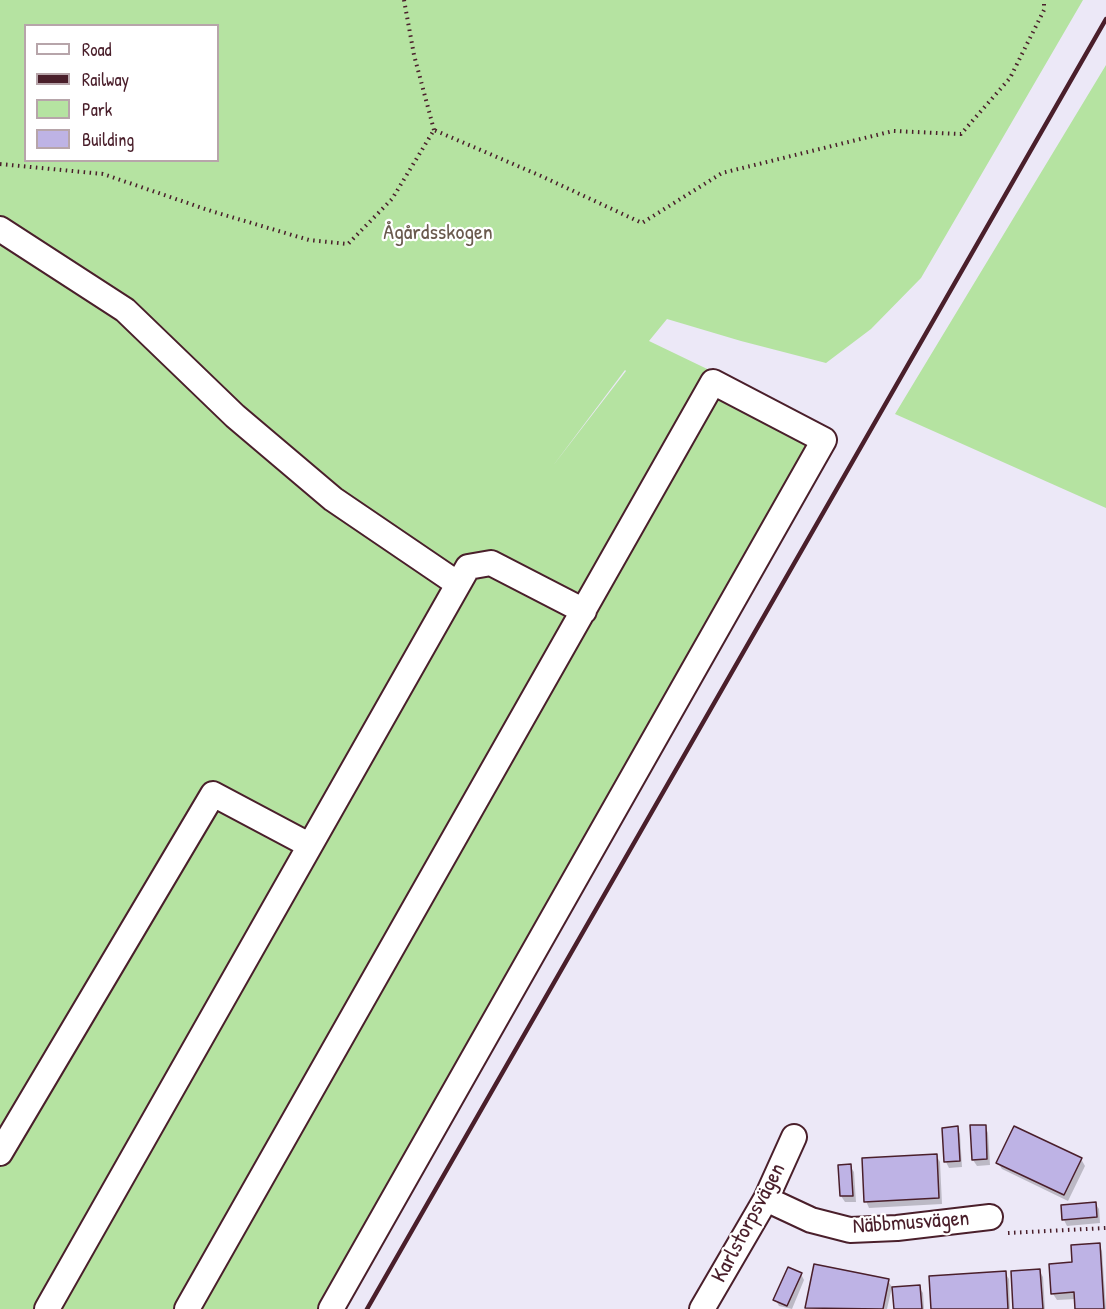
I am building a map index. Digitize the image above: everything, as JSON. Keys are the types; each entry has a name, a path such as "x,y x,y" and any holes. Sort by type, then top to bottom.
{"street":[{"path":"0,229 125,310 235,416 333,499 458,584"},
{"path":"187,1309 713,382 824,440 331,1309"},
{"path":"47,1309 468,567 491,563 584,611"},
{"path":"0,1153 213,794 309,845"},
{"name":"Karlstorpsvägen","path":"702,1309 766,1199 794,1137"},
{"name":"Näbbmusvägen","path":"766,1199 811,1220 850,1230 897,1228 990,1217"}],"path":[{"path":"0,164 103,174 211,211 309,240 348,244 392,199 434,130 414,55 404,0"},
{"path":"434,130 642,223 722,173 893,131 961,134 1010,78 1044,10 1044,0"},
{"path":"990,1217 993,1234 1106,1228"}],"green space":[{"name":"Ågårdsskogen","path":"0,0 1083,0 921,278 871,329 826,363 667,319 649,341 834,430 343,1309 0,1309","holes":["625,370 626,371 552,467"]},
{"path":"1106,65 1106,508 895,414"}],"building":[{"path":"970,1125 986,1125 987,1159 972,1160"},
{"path":"958,1126 960,1161 944,1162 942,1128"},
{"path":"1014,1126 1082,1158 1064,1195 996,1163"},
{"path":"937,1154 939,1198 864,1202 862,1158"},
{"path":"851,1164 853,1196 840,1196 838,1165"},
{"path":"1096,1202 1097,1217 1062,1220 1061,1205"},
{"path":"1100,1243 1104,1309 1075,1309 1074,1292 1051,1294 1049,1264 1072,1262 1071,1245"},
{"path":"814,1264 889,1279 883,1309 805,1308"},
{"path":"788,1267 802,1273 787,1306 773,1300"},
{"path":"1040,1269 1043,1309 1013,1309 1011,1271"},
{"path":"1006,1271 1008,1309 931,1309 929,1276"},
{"path":"920,1285 922,1309 894,1309 892,1287"}],"railway":[{"path":"367,1309 1106,19"}]}
